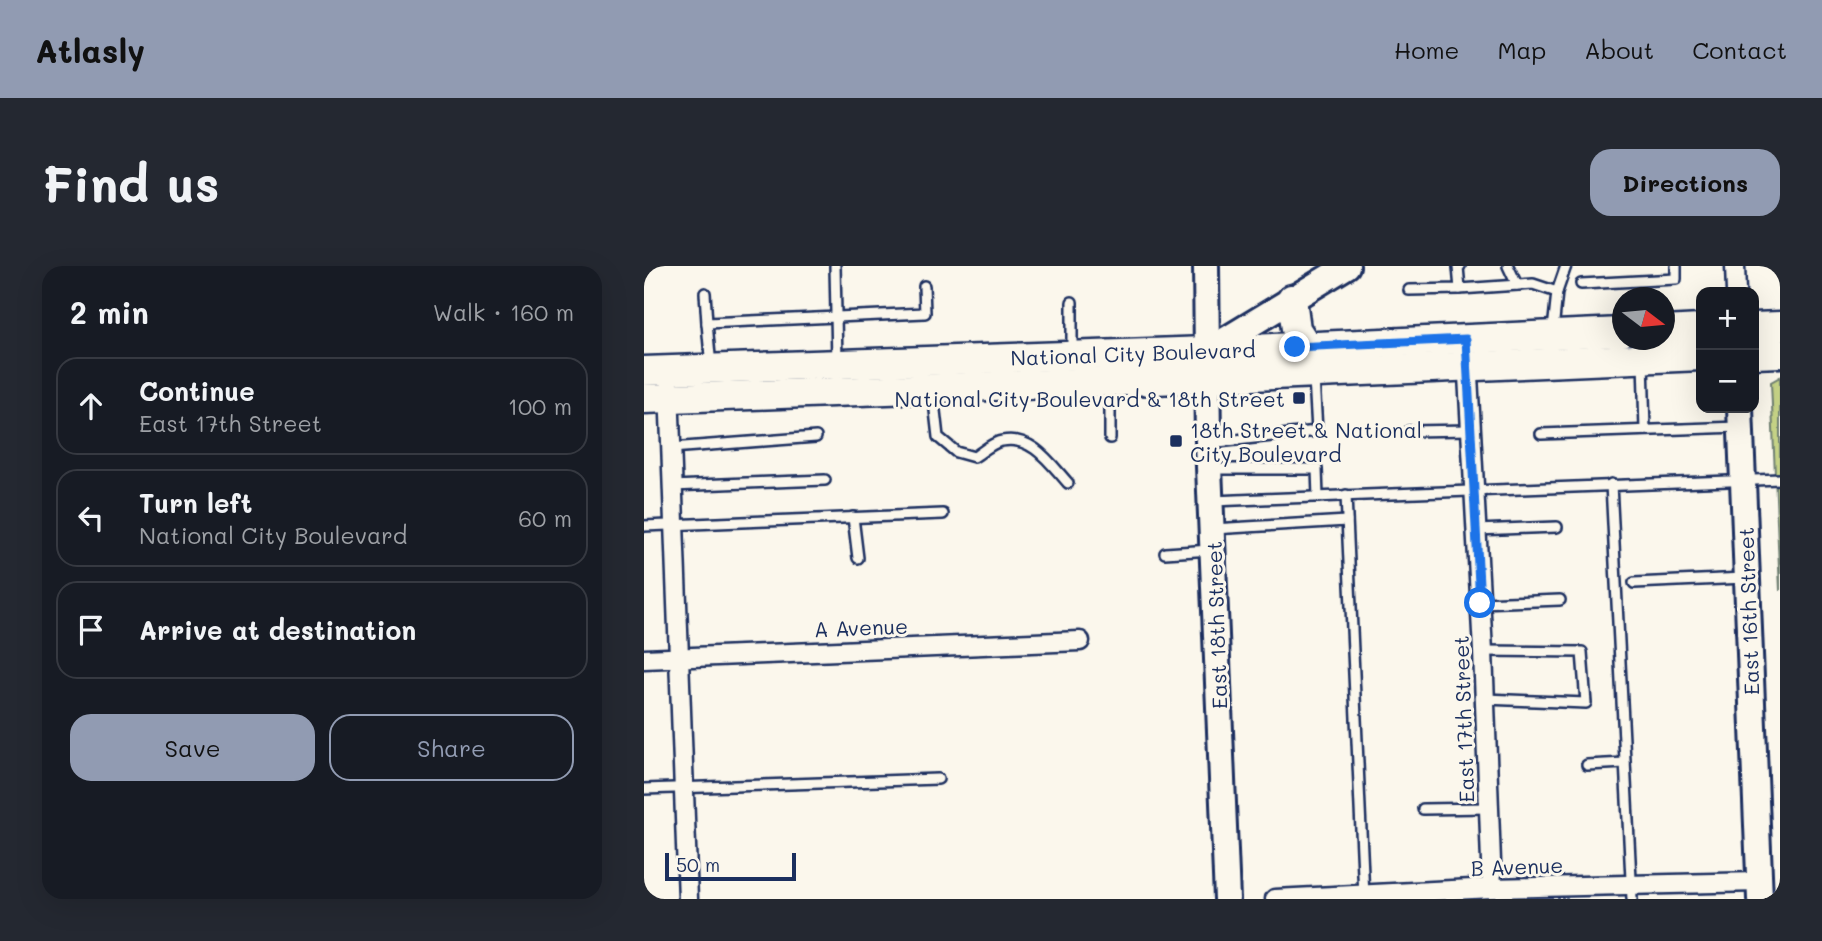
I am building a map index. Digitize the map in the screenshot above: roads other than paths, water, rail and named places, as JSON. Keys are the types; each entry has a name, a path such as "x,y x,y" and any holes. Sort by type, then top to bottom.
{"main road":[{"path":"1292,299 1296,329 1310,360"},
{"path":"1759,327 1780,326"},
{"path":"1675,330 1696,329"},
{"name":"National City Boulevard","path":"1466,353 1553,335 1612,332"},
{"name":"National City Boulevard","path":"657,398 1110,381 1207,365 1466,353 1643,359 1696,356"},
{"path":"1759,354 1780,353"},
{"name":"National City Boulevard","path":"656,370 1072,356 1207,365"}],"street":[{"name":"East 18th Street","path":"1206,266 1208,443 1227,899"},
{"path":"1207,365 1292,299 1347,266"},
{"path":"1735,266 1736,287"},
{"name":"East 17th Street","path":"1466,353 1493,888"},
{"path":"656,370 657,398 671,448 688,899"},
{"name":"East 16th Street","path":"1740,417 1760,890"},
{"name":"A Avenue","path":"644,659 1080,641"},
{"name":"B Avenue","path":"1275,899 1364,898 1493,888 1631,892 1760,890"}],"lane":[{"path":"835,266 838,364"},
{"path":"1460,266 1460,289"},
{"path":"1508,266 1517,285"},
{"path":"1553,335 1557,292 1566,266"},
{"path":"1581,284 1676,279 1676,266"},
{"path":"1409,290 1533,284 1557,292"},
{"path":"707,323 925,313 924,286"},
{"path":"705,293 711,368"},
{"path":"1072,302 1072,356"},
{"path":"1643,359 1645,430"},
{"path":"1208,443 1317,431 1310,360"},
{"path":"1110,381 1110,438"},
{"path":"933,388 938,438 956,452 974,457 1001,440 1025,441 1045,456 1068,483"},
{"path":"1541,434 1645,430 1740,417"},
{"path":"1409,431 1471,430"},
{"path":"671,448 816,437"},
{"path":"1209,469 1317,469 1318,497"},
{"path":"1210,501 1780,479"},
{"path":"672,486 825,480"},
{"path":"1611,484 1631,892"},
{"path":"1346,495 1364,898"},
{"path":"644,526 943,514"},
{"path":"853,517 858,558"},
{"path":"1165,553 1212,539 1347,521"},
{"path":"1476,530 1557,527"},
{"path":"1634,583 1747,578"},
{"path":"1480,603 1560,600"},
{"path":"1483,651 1582,652 1586,703 1485,699"},
{"path":"1587,765 1625,763"},
{"path":"644,789 938,779"},
{"path":"1423,809 1489,808"}],"place":[{"name":"National City Boulevard & 18th Street","path":"1299,398"},
{"name":"18th Street & National City Boulevard","path":"1176,441"}]}
